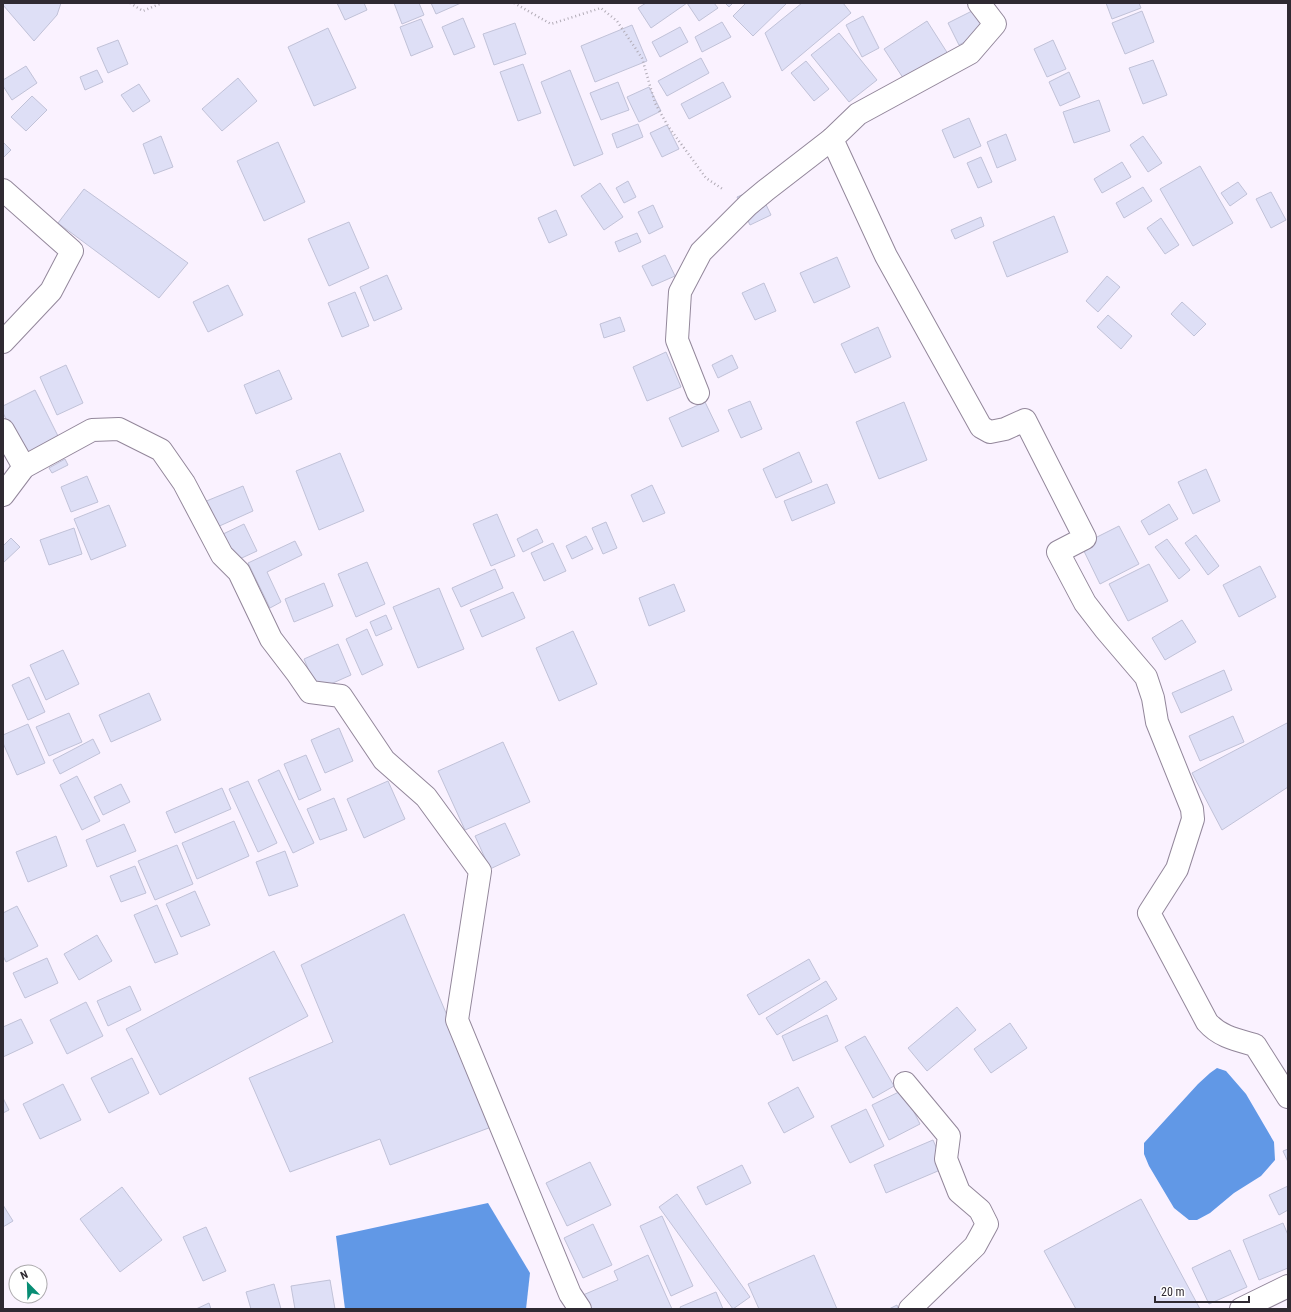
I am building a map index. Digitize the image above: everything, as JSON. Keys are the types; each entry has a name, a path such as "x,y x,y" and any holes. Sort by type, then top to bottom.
{"street":[{"path":"698,393 677,340 680,292 701,252 748,205 832,139 858,114 970,52 994,24 979,3"},
{"path":"832,139 886,256 981,427 990,432 1005,429 1025,420 1085,538 1058,552 1085,603 1146,678 1153,698 1157,722 1192,809 1193,819 1177,869 1149,913 1207,1022 1214,1030 1229,1038 1255,1045 1288,1097"},
{"path":"3,190 72,251 51,291 3,342"},
{"path":"3,494 24,467 92,430 119,429 161,450 184,483 222,555 239,572 271,639 310,692 341,696 384,760 426,797 480,871 457,1020 570,1294 580,1309"},
{"path":"3,430 24,467"},
{"path":"905,1083 949,1136 946,1159 959,1192 980,1210 987,1224 975,1246 910,1309"},
{"path":"1241,1309 1288,1286"}],"path":[{"path":"130,3 143,11 162,3"},
{"path":"514,3 551,24 601,8 617,21 642,58 655,103 668,126 706,178 748,205"}],"water":[{"path":"1217,1068 1226,1071 1246,1094 1274,1142 1275,1160 1261,1176 1234,1193 1210,1213 1197,1220 1189,1220 1174,1208 1149,1166 1144,1154 1144,1143 1198,1084"},
{"path":"488,1203 530,1273 526,1309 345,1309 336,1236"}],"building":[{"path":"3,3 61,3 57,15 34,41 3,5"},
{"path":"337,3 364,3 367,10 345,20"},
{"path":"394,3 419,3 424,15 402,24"},
{"path":"431,3 461,3 436,14"},
{"path":"646,3 687,3 651,28 638,8"},
{"path":"687,3 714,3 718,8 699,21"},
{"path":"725,3 733,3 729,7"},
{"path":"746,3 787,3 753,36 733,16"},
{"path":"802,3 843,3 851,13 782,71 765,33"},
{"path":"1106,3 1139,3 1141,8 1112,19"},
{"path":"974,10 985,31 959,45 948,23"},
{"path":"1142,11 1154,42 1125,54 1112,23"},
{"path":"863,16 879,48 862,57 846,25"},
{"path":"463,18 475,47 454,55 442,27"},
{"path":"421,19 433,47 411,56 400,27"},
{"path":"927,21 957,68 915,96 884,49"},
{"path":"722,22 731,37 702,52 695,37"},
{"path":"515,23 526,54 494,65 483,34"},
{"path":"632,25 647,61 595,82 581,46"},
{"path":"680,27 688,42 660,57 652,42"},
{"path":"328,28 356,88 314,106 288,47"},
{"path":"839,33 877,80 849,102 811,55"},
{"path":"118,40 128,64 108,73 97,48"},
{"path":"1053,40 1066,69 1047,77 1034,49"},
{"path":"701,58 709,73 667,96 658,81"},
{"path":"1153,60 1167,95 1143,104 1129,68"},
{"path":"806,61 829,89 814,101 791,73"},
{"path":"523,64 541,113 518,121 500,72"},
{"path":"26,66 37,83 12,100 3,86 3,80"},
{"path":"97,70 103,82 85,90 80,77"},
{"path":"570,70 603,154 574,166 541,82"},
{"path":"1069,72 1080,97 1060,106 1049,82"},
{"path":"238,78 257,101 222,131 202,109"},
{"path":"618,82 629,110 601,120 590,93"},
{"path":"723,82 731,97 689,119 681,104"},
{"path":"139,84 150,101 133,112 121,95"},
{"path":"649,87 661,111 639,122 627,97"},
{"path":"32,96 47,110 26,131 11,117"},
{"path":"1099,100 1110,131 1074,143 1063,112"},
{"path":"969,118 981,146 954,158 942,130"},
{"path":"638,124 643,137 617,148 612,134"},
{"path":"667,125 679,149 662,157 650,133"},
{"path":"1006,134 1016,160 997,168 987,142"},
{"path":"161,136 173,167 154,174 143,144"},
{"path":"1143,136 1162,163 1148,172 1130,145"},
{"path":"3,142 11,150 3,158"},
{"path":"278,142 305,202 264,221 237,161"},
{"path":"981,157 992,182 978,188 967,163"},
{"path":"1122,162 1131,177 1102,193 1094,179"},
{"path":"1200,166 1233,223 1193,246 1160,189"},
{"path":"628,181 636,197 624,203 616,188"},
{"path":"1238,182 1247,194 1230,206 1221,193"},
{"path":"600,183 623,217 604,230 581,196"},
{"path":"1143,187 1152,201 1124,218 1116,203"},
{"path":"758,188 771,215 750,225 737,197"},
{"path":"84,189 188,263 159,298 58,223"},
{"path":"1271,192 1286,220 1271,228 1256,199"},
{"path":"653,205 663,227 649,234 638,212"},
{"path":"556,210 567,235 549,243 538,218"},
{"path":"1054,216 1068,252 1007,277 993,242"},
{"path":"981,217 984,226 955,239 951,230"},
{"path":"1161,218 1179,245 1165,254 1147,228"},
{"path":"349,222 369,268 329,286 308,239"},
{"path":"637,233 641,242 619,252 615,242"},
{"path":"665,255 675,276 652,286 642,266"},
{"path":"837,257 850,287 814,303 800,273"},
{"path":"387,275 402,309 374,321 360,287"},
{"path":"1107,276 1120,287 1098,312 1086,301"},
{"path":"764,283 776,311 755,320 742,293"},
{"path":"228,285 243,315 208,332 193,302"},
{"path":"355,292 369,326 342,337 328,303"},
{"path":"1182,302 1206,324 1194,336 1171,314"},
{"path":"1108,315 1132,336 1121,349 1097,327"},
{"path":"620,317 625,331 604,338 600,324"},
{"path":"878,327 891,357 855,373 841,344"},
{"path":"666,352 681,387 647,401 633,367"},
{"path":"732,355 738,368 718,378 712,365"},
{"path":"66,365 83,403 57,415 40,377"},
{"path":"279,370 292,399 256,414 244,385"},
{"path":"35,390 59,438 24,455 3,413 3,406"},
{"path":"750,401 762,429 741,438 728,410"},
{"path":"705,402 719,431 682,447 669,418"},
{"path":"904,402 927,460 879,479 856,422"},
{"path":"799,452 812,482 776,498 763,469"},
{"path":"340,453 364,511 319,530 296,471"},
{"path":"65,459 68,465 52,473 49,468"},
{"path":"1206,469 1220,501 1193,514 1178,482"},
{"path":"87,476 98,502 71,512 61,487"},
{"path":"827,484 835,503 792,521 784,501"},
{"path":"652,485 665,513 643,522 631,495"},
{"path":"243,486 253,511 215,528 204,502"},
{"path":"1169,504 1178,519 1149,535 1141,521"},
{"path":"109,505 126,546 91,560 74,519"},
{"path":"497,514 515,556 491,566 473,524"},
{"path":"606,522 617,548 603,554 592,528"},
{"path":"244,524 257,551 233,562 221,535"},
{"path":"1119,526 1139,564 1100,584 1081,545"},
{"path":"74,528 82,554 49,565 40,540"},
{"path":"537,529 543,542 523,552 517,539"},
{"path":"1196,535 1219,566 1208,575 1185,543"},
{"path":"586,536 593,549 572,559 566,546"},
{"path":"11,538 20,547 3,563 3,546"},
{"path":"1167,539 1190,570 1179,579 1155,547"},
{"path":"295,541 302,555 267,572 281,602 270,608 248,563"},
{"path":"553,543 566,571 544,581 531,553"},
{"path":"367,562 385,604 356,617 338,574"},
{"path":"1149,564 1168,601 1128,621 1109,584"},
{"path":"1260,566 1276,597 1239,617 1223,585"},
{"path":"495,569 503,588 461,607 452,588"},
{"path":"324,583 333,606 294,622 285,599"},
{"path":"674,584 685,611 649,626 639,598"},
{"path":"439,588 464,649 418,668 393,607"},
{"path":"513,592 525,618 482,637 470,610"},
{"path":"386,615 392,629 376,636 370,622"},
{"path":"1182,620 1196,642 1165,660 1152,638"},
{"path":"367,629 383,665 362,675 346,639"},
{"path":"573,631 597,684 559,701 536,648"},
{"path":"338,644 351,675 317,690 304,659"},
{"path":"63,650 79,684 46,700 30,665"},
{"path":"1224,670 1232,690 1181,713 1172,693"},
{"path":"29,677 45,712 28,720 12,685"},
{"path":"149,693 161,720 111,742 99,715"},
{"path":"69,713 82,742 49,756 36,727"},
{"path":"1233,716 1244,742 1200,761 1189,736"},
{"path":"1287,723 1288,787 1222,830 1192,773"},
{"path":"28,724 45,763 17,775 3,743 3,735"},
{"path":"339,728 353,761 325,773 311,740"},
{"path":"93,739 100,753 60,774 53,760"},
{"path":"503,742 530,802 465,830 438,771"},
{"path":"306,755 321,790 299,800 284,764"},
{"path":"279,770 314,843 293,853 258,780"},
{"path":"77,776 100,821 82,830 60,785"},
{"path":"248,781 277,843 258,852 229,789"},
{"path":"388,781 405,819 364,838 347,799"},
{"path":"121,784 130,802 103,815 94,797"},
{"path":"222,788 231,809 175,833 166,812"},
{"path":"334,798 347,830 320,840 307,809"},
{"path":"234,821 249,856 197,879 182,843"},
{"path":"505,823 520,855 490,869 475,836"},
{"path":"124,824 136,851 97,867 86,840"},
{"path":"56,836 67,866 28,882 16,852"},
{"path":"177,845 193,884 155,900 138,861"},
{"path":"285,851 298,886 269,896 256,862"},
{"path":"135,866 146,893 121,902 110,876"},
{"path":"195,891 210,925 181,937 166,904"},
{"path":"157,905 178,954 155,963 134,915"},
{"path":"17,906 38,946 6,962 3,956 3,913"},
{"path":"404,914 494,1126 390,1165 380,1139 290,1172 249,1078 333,1042 301,965"},
{"path":"97,935 112,961 79,980 64,954"},
{"path":"274,951 308,1016 160,1095 126,1029"},
{"path":"47,958 58,983 25,998 13,973"},
{"path":"809,959 820,979 759,1015 747,995"},
{"path":"826,981 837,999 777,1035 766,1018"},
{"path":"130,986 141,1010 108,1026 97,1001"},
{"path":"86,1002 103,1036 67,1054 50,1020"},
{"path":"957,1007 976,1030 927,1071 908,1048"},
{"path":"827,1015 838,1041 793,1061 782,1036"},
{"path":"21,1019 33,1043 3,1057 3,1027"},
{"path":"1010,1023 1027,1048 991,1073 974,1049"},
{"path":"865,1036 894,1086 873,1098 845,1047"},
{"path":"132,1058 149,1093 109,1113 91,1078"},
{"path":"63,1084 81,1120 40,1139 23,1104"},
{"path":"798,1087 814,1117 784,1133 768,1103"},
{"path":"903,1090 920,1124 889,1140 872,1105"},
{"path":"3,1098 9,1110 3,1113"},
{"path":"866,1109 884,1146 850,1163 831,1126"},
{"path":"933,1140 945,1168 886,1193 874,1165"},
{"path":"1288,1149 1288,1162 1283,1151"},
{"path":"590,1162 611,1205 567,1226 546,1183"},
{"path":"742,1165 751,1183 706,1205 697,1187"},
{"path":"1288,1186 1288,1210 1279,1215 1269,1195"},
{"path":"122,1187 162,1240 120,1272 80,1219"},
{"path":"677,1194 750,1297 733,1309 659,1207"},
{"path":"1141,1199 1200,1309 1076,1309 1044,1251"},
{"path":"3,1205 13,1221 3,1227"},
{"path":"662,1216 693,1286 671,1296 640,1226"},
{"path":"1283,1223 1288,1235 1288,1268 1259,1280 1243,1240"},
{"path":"593,1224 612,1265 583,1278 564,1238"},
{"path":"206,1227 226,1271 203,1281 183,1237"},
{"path":"1230,1250 1247,1287 1209,1304 1192,1268"},
{"path":"648,1255 672,1309 589,1309 583,1295 618,1280 614,1271"},
{"path":"814,1255 837,1309 759,1309 748,1284"},
{"path":"330,1280 335,1309 295,1309 291,1286"},
{"path":"274,1284 281,1309 251,1309 246,1292"},
{"path":"716,1292 723,1309 681,1309 680,1307"},
{"path":"209,1303 211,1309 196,1309"},
{"path":"897,1305 898,1309 889,1309"}]}
